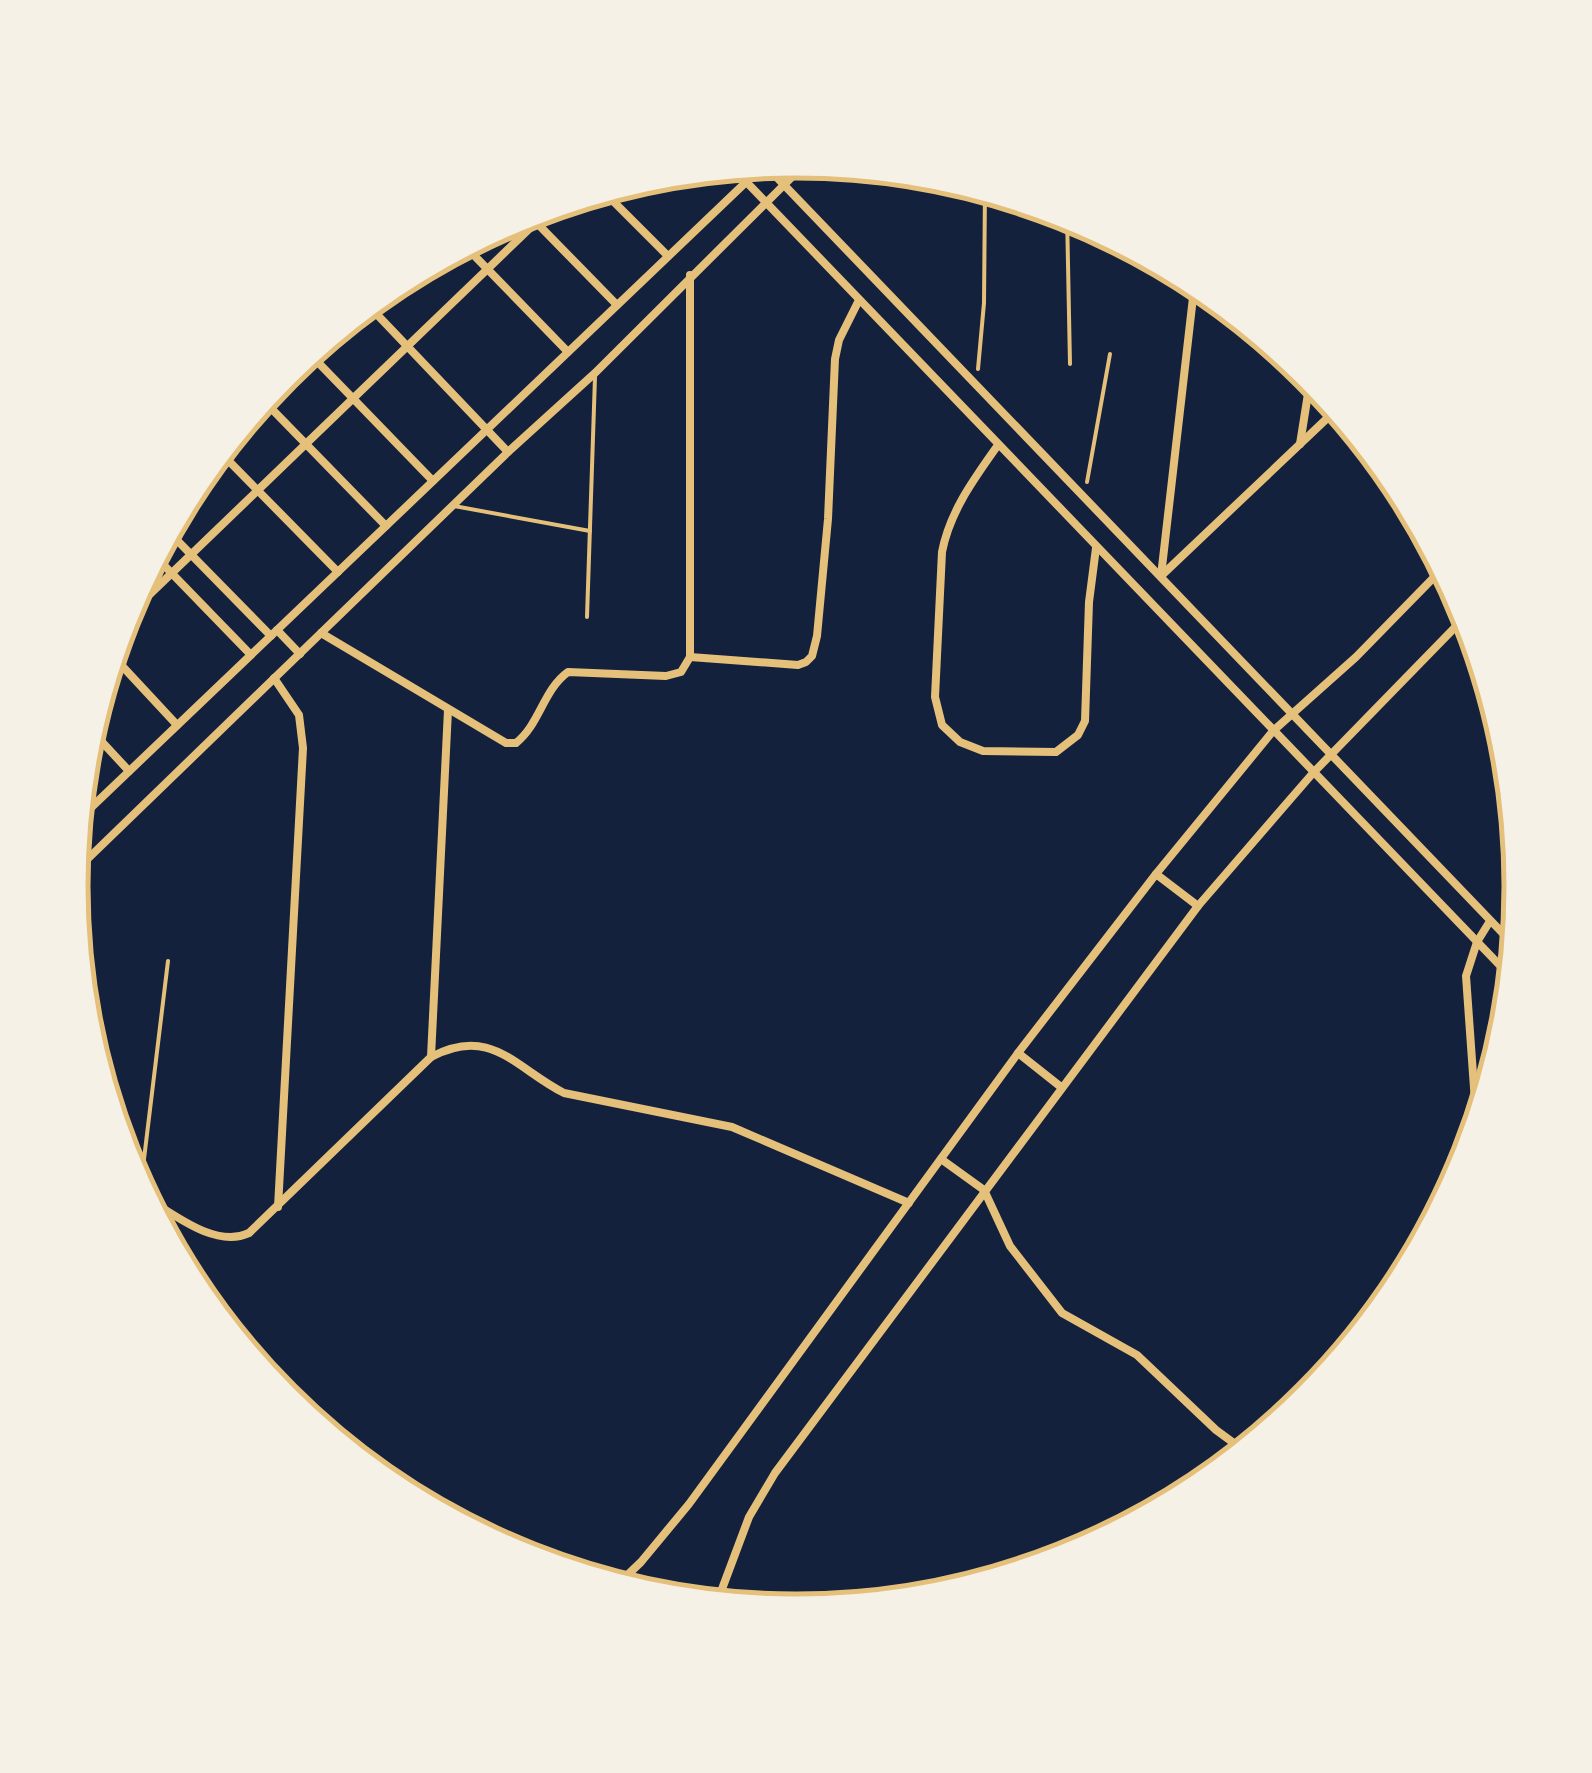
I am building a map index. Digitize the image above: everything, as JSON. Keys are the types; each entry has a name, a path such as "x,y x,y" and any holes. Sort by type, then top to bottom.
{"street":[{"path":"89,858 790,178"},
{"path":"779,179 1503,934"},
{"path":"93,803 746,182 1500,965"},
{"path":"614,202 668,256"},
{"path":"540,226 617,305"},
{"path":"151,594 526,232"},
{"path":"474,256 568,352"},
{"path":"321,633 496,738 516,743 532,728 556,682 568,672 675,675 687,665 690,275"},
{"path":"1161,576 1192,298"},
{"path":"690,657 798,664 812,656 828,519 835,359 839,340 859,300"},
{"path":"377,315 508,452"},
{"path":"319,363 434,480"},
{"path":"1300,444 1308,397"},
{"path":"272,409 386,526"},
{"path":"1161,576 1328,418"},
{"path":"998,445 962,496 946,531 942,552 935,697 942,725 960,742 983,751 1056,752 1078,735 1085,721 1089,602 1096,548"},
{"path":"229,461 338,572"},
{"path":"177,541 300,654"},
{"path":"165,566 251,655"},
{"path":"628,1574 689,1504 1018,1053 1156,874 1273,731 1356,657 1433,578"},
{"path":"721,1590 748,1517 775,1473 1198,906 1313,773 1455,627"},
{"path":"123,666 177,725"},
{"path":"274,678 298,716 303,748 278,1207"},
{"path":"431,1057 448,710"},
{"path":"102,742 129,771"},
{"path":"1156,874 1198,906"},
{"path":"1474,1090 1466,976 1477,942 1490,921"},
{"path":"164,1206 212,1234 226,1238 249,1233 431,1057 447,1048 487,1046 503,1052 564,1093 732,1127 909,1203"},
{"path":"1018,1053 1061,1087"},
{"path":"941,1159 984,1190 1010,1246 1062,1313 1136,1355 1234,1443"}],"lane":[{"path":"587,617 594,372"},
{"path":"454,506 590,531"},
{"path":"144,1165 168,961"}],"path":[{"path":"976,384 984,303 985,204"},
{"path":"1067,232 1070,364"},
{"path":"1085,496 1110,354"}]}
